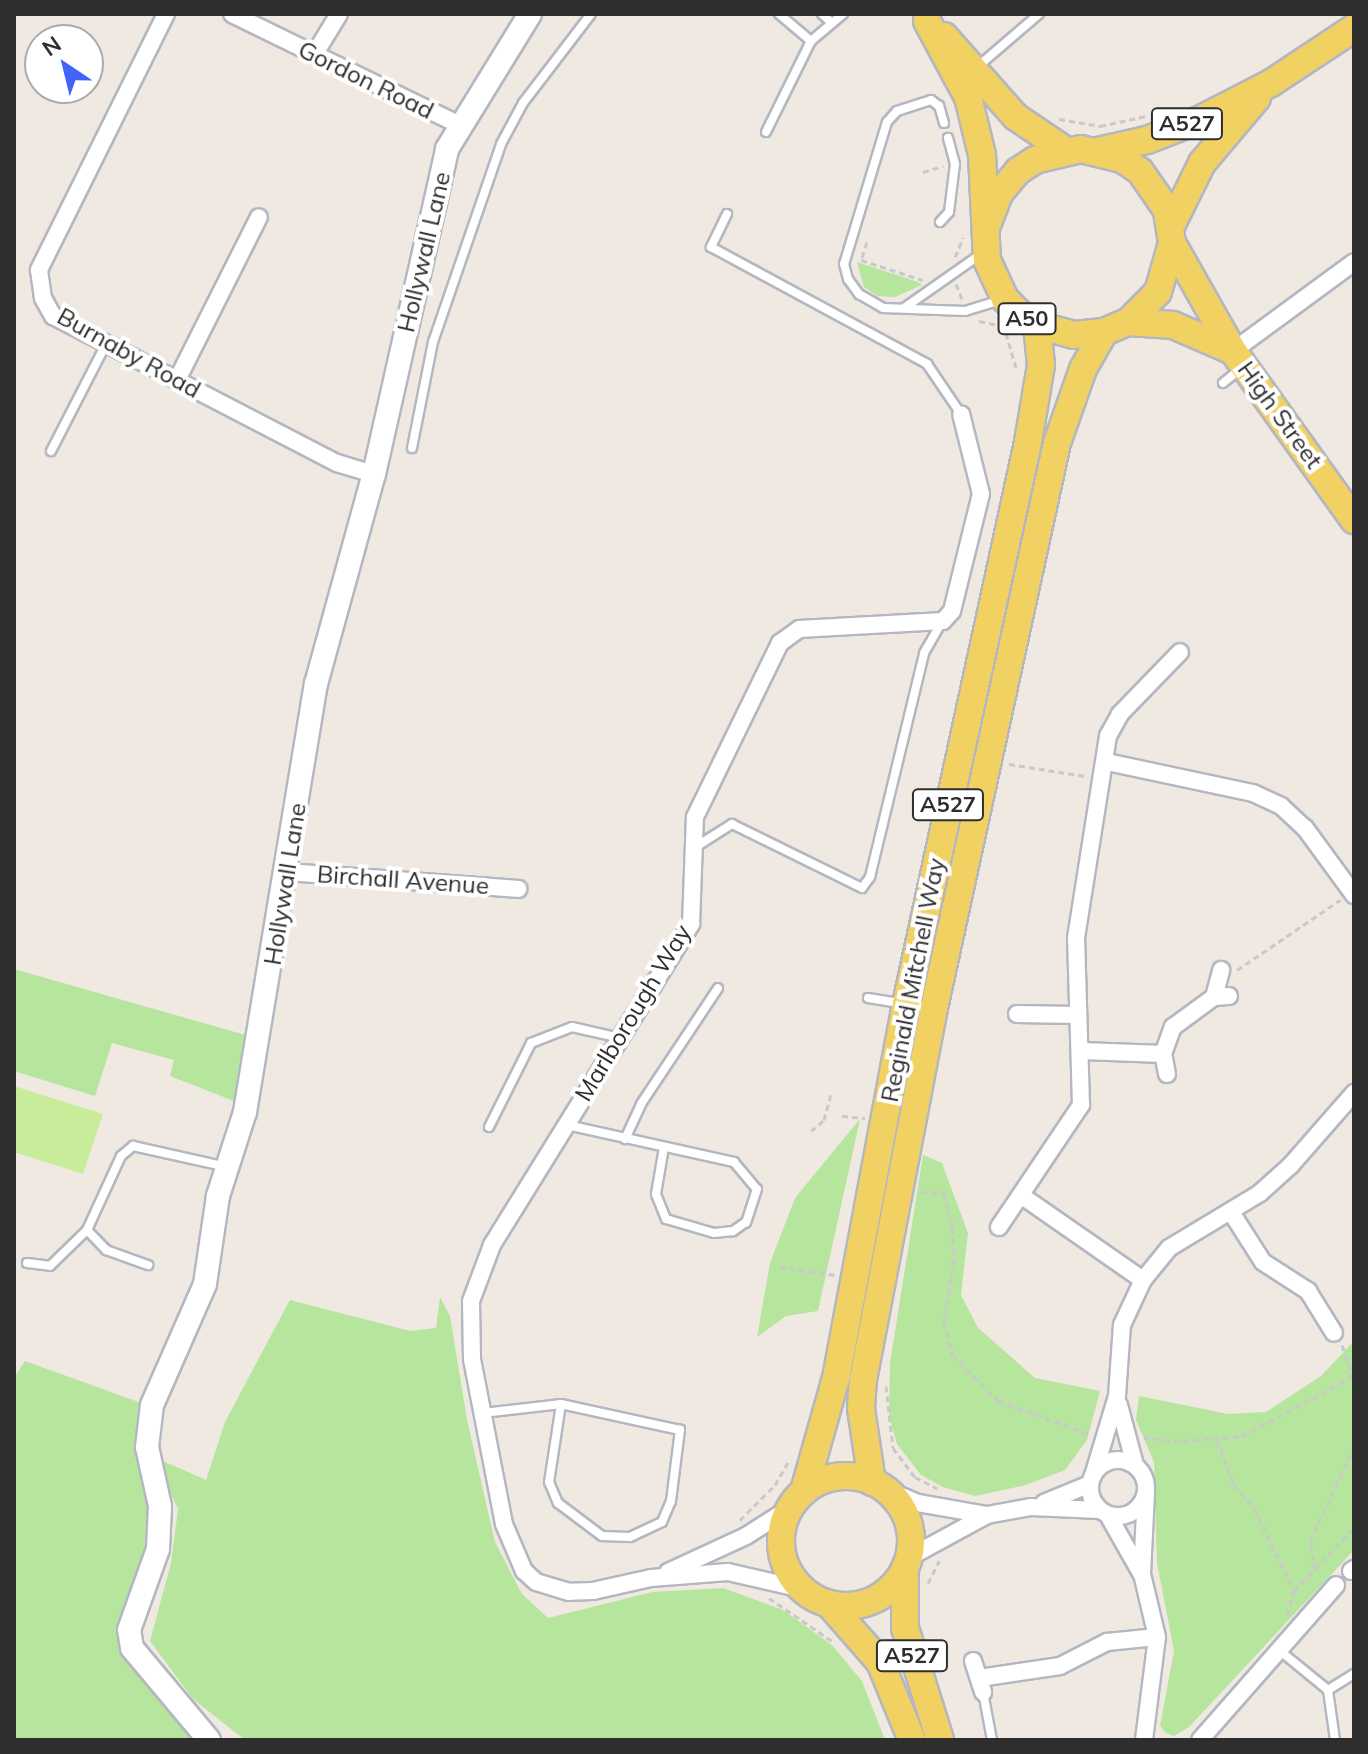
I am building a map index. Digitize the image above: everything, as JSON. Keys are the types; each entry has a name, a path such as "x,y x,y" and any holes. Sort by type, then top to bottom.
{"main road":[{"path":"924,18 975,68 1016,117 1065,150"},
{"path":"924,18 968,97 982,155 987,238"},
{"name":"A527","path":"1098,151 1147,140 1199,120 1271,83 1354,28"},
{"name":"A527","path":"1172,234 1202,163 1271,83"},
{"path":"987,238 999,194 1018,171 1065,150 1098,151 1140,171 1154,187 1172,234 1158,292 1116,327"},
{"name":"High Street","path":"1172,234 1238,359 1354,520"},
{"name":"A50","path":"987,238 990,270 1005,299 1037,325 1074,335 1116,327"},
{"name":"Reginald Mitchell Way","path":"797,1500 836,1378 906,1004 1028,442 1041,365 1037,325"},
{"name":"High Street","path":"1116,327 1173,325 1238,359"},
{"name":"Reginald Mitchell Way","path":"879,1486 861,1408 863,1380 934,1008 1057,443 1083,369 1116,327"},
{"path":"837,1477 879,1486 906,1516 907,1563 878,1597 855,1605 829,1604 802,1589 787,1570 781,1548 797,1500 837,1477"},
{"name":"A527","path":"907,1563 905,1628 940,1740"},
{"name":"A527","path":"829,1604 880,1662 912,1740"}],"street":[{"name":"Burnaby Road","path":"166,14 39,270 53,316 337,463 374,474"},
{"name":"Gordon Road","path":"232,14 458,124"},
{"path":"314,55 339,14"},
{"name":"Hollywall Lane","path":"209,1740 132,1648 129,1630 158,1549 160,1506 147,1447 152,1405 205,1284 227,1167 245,1112 288,872 316,684 374,474 447,149 458,124 530,14"},
{"path":"177,380 259,217"},
{"path":"1238,359 1354,262"},
{"path":"943,621 959,588 981,494 961,414"},
{"name":"Marlborough Way","path":"802,1589 750,1574 651,1578 569,1592 536,1582 524,1571 504,1524 470,1333 480,1267 565,1124 691,924 691,850 695,817 780,643 790,633 943,621"},
{"path":"999,1227 1081,1105 1082,1051 1076,938 1108,736 1120,714 1180,652"},
{"path":"1105,770 1253,793 1281,806 1305,828 1353,894"},
{"name":"Birchall Avenue","path":"288,872 518,889"},
{"path":"1167,1074 1163,1054 1173,1027 1221,996 1221,970"},
{"path":"1017,1014 1078,1015"},
{"path":"1082,1051 1163,1054"},
{"path":"1091,1480 1116,1435 1122,1325 1143,1280 1169,1248 1231,1212 1291,1165 1354,1093"},
{"path":"1022,1196 1143,1280"},
{"path":"1231,1212 1263,1262 1308,1291 1334,1333"},
{"path":"1116,1435 1135,1465 1146,1491 1142,1574 1157,1637 1144,1740"},
{"path":"879,1486 918,1503 987,1515 1031,1507 1091,1480 1114,1460 1135,1465"},
{"path":"1091,1480 1104,1512 1142,1574"},
{"path":"1031,1507 1104,1512 1136,1510 1146,1491"},
{"name":"Marlborough Way","path":"651,1578 709,1555 797,1500"},
{"path":"907,1563 987,1515"},
{"path":"1200,1740 1336,1585"},
{"path":"973,1661 981,1685 1060,1666 1107,1642 1157,1637"}],"lane":[{"path":"412,448 433,342 501,144 523,103 591,14"},
{"path":"779,14 811,41"},
{"path":"822,14 832,23"},
{"path":"766,132 811,41 843,14"},
{"path":"975,68 1039,14"},
{"path":"944,123 931,100 897,111 887,122 844,264 859,294 883,308 965,311 1005,299"},
{"path":"940,222 949,212 955,164 948,138"},
{"path":"727,214 711,247 927,364 961,414"},
{"path":"903,309 953,278 987,238"},
{"path":"51,451 106,343"},
{"path":"1223,383 1238,359"},
{"path":"691,850 732,824 862,888 870,877 924,653 943,621"},
{"path":"625,1139 641,1104 718,988"},
{"path":"868,998 934,1008"},
{"path":"489,1127 531,1043 572,1027 620,1038"},
{"path":"565,1124 734,1162 757,1189 746,1222 733,1231 714,1233 666,1219 656,1194 664,1147"},
{"path":"27,1263 50,1266 87,1230 121,1156 133,1146 227,1167"},
{"path":"87,1230 106,1250 148,1265"},
{"path":"482,1413 561,1404 680,1430 671,1501 662,1522 630,1537 602,1536 558,1503 549,1482 561,1404"},
{"path":"1278,1650 1328,1690 1335,1740"},
{"path":"1328,1690 1354,1674"},
{"path":"981,1685 992,1740"}],"path":[{"path":"1052,117 1100,126 1159,111"},
{"path":"867,242 861,260 915,279 930,277 946,267 965,311"},
{"path":"1001,762 1105,770"},
{"path":"1221,970 1236,970 1353,894"},
{"path":"811,1131 828,1113 831,1094"},
{"path":"842,1116 855,1116"},
{"path":"913,1191 944,1193 952,1228 954,1259 944,1322 952,1355 998,1401 1075,1431 1217,1440 1242,1436 1354,1377 1334,1333"},
{"path":"779,1267 829,1274"},
{"path":"886,1372 893,1448 915,1477 950,1495"},
{"path":"1217,1440 1234,1485 1254,1508 1294,1591"},
{"path":"1315,1570 1310,1541 1354,1447"},
{"path":"1293,1633 1286,1624 1287,1606 1294,1591 1354,1528"},
{"path":"924,1592 943,1554"},
{"path":"769,1599 840,1649"}],"green space":[{"path":"857,262 922,285 895,297 877,296 864,287"},
{"path":"14,969 249,1036 239,1103 170,1076 174,1060 112,1043 95,1096 14,1071"},
{"path":"14,1086 103,1114 83,1174 14,1152"},
{"path":"860,1119 818,1311 786,1316 757,1337 770,1263 795,1198"},
{"path":"923,1155 942,1163 968,1233 961,1295 978,1328 1035,1378 1100,1391 1087,1440 1065,1470 1026,1485 975,1496 943,1487 921,1475 897,1444 889,1416 890,1363"},
{"path":"440,1297 450,1316 467,1420 495,1542 522,1594 548,1618 652,1592 723,1588 783,1610 832,1645 862,1681 885,1740 245,1740 193,1699 150,1641 171,1563 178,1509 154,1457 206,1480 225,1422 290,1300 410,1331 436,1328"},
{"path":"1354,1341 1354,1550 1189,1727 1174,1736 1166,1733 1160,1726 1174,1651 1157,1563 1154,1462 1136,1420 1139,1396 1228,1414 1266,1412 1321,1376"},
{"path":"25,1361 144,1404 138,1431 153,1512 149,1554 120,1634 199,1740 14,1740 14,1378"}]}
